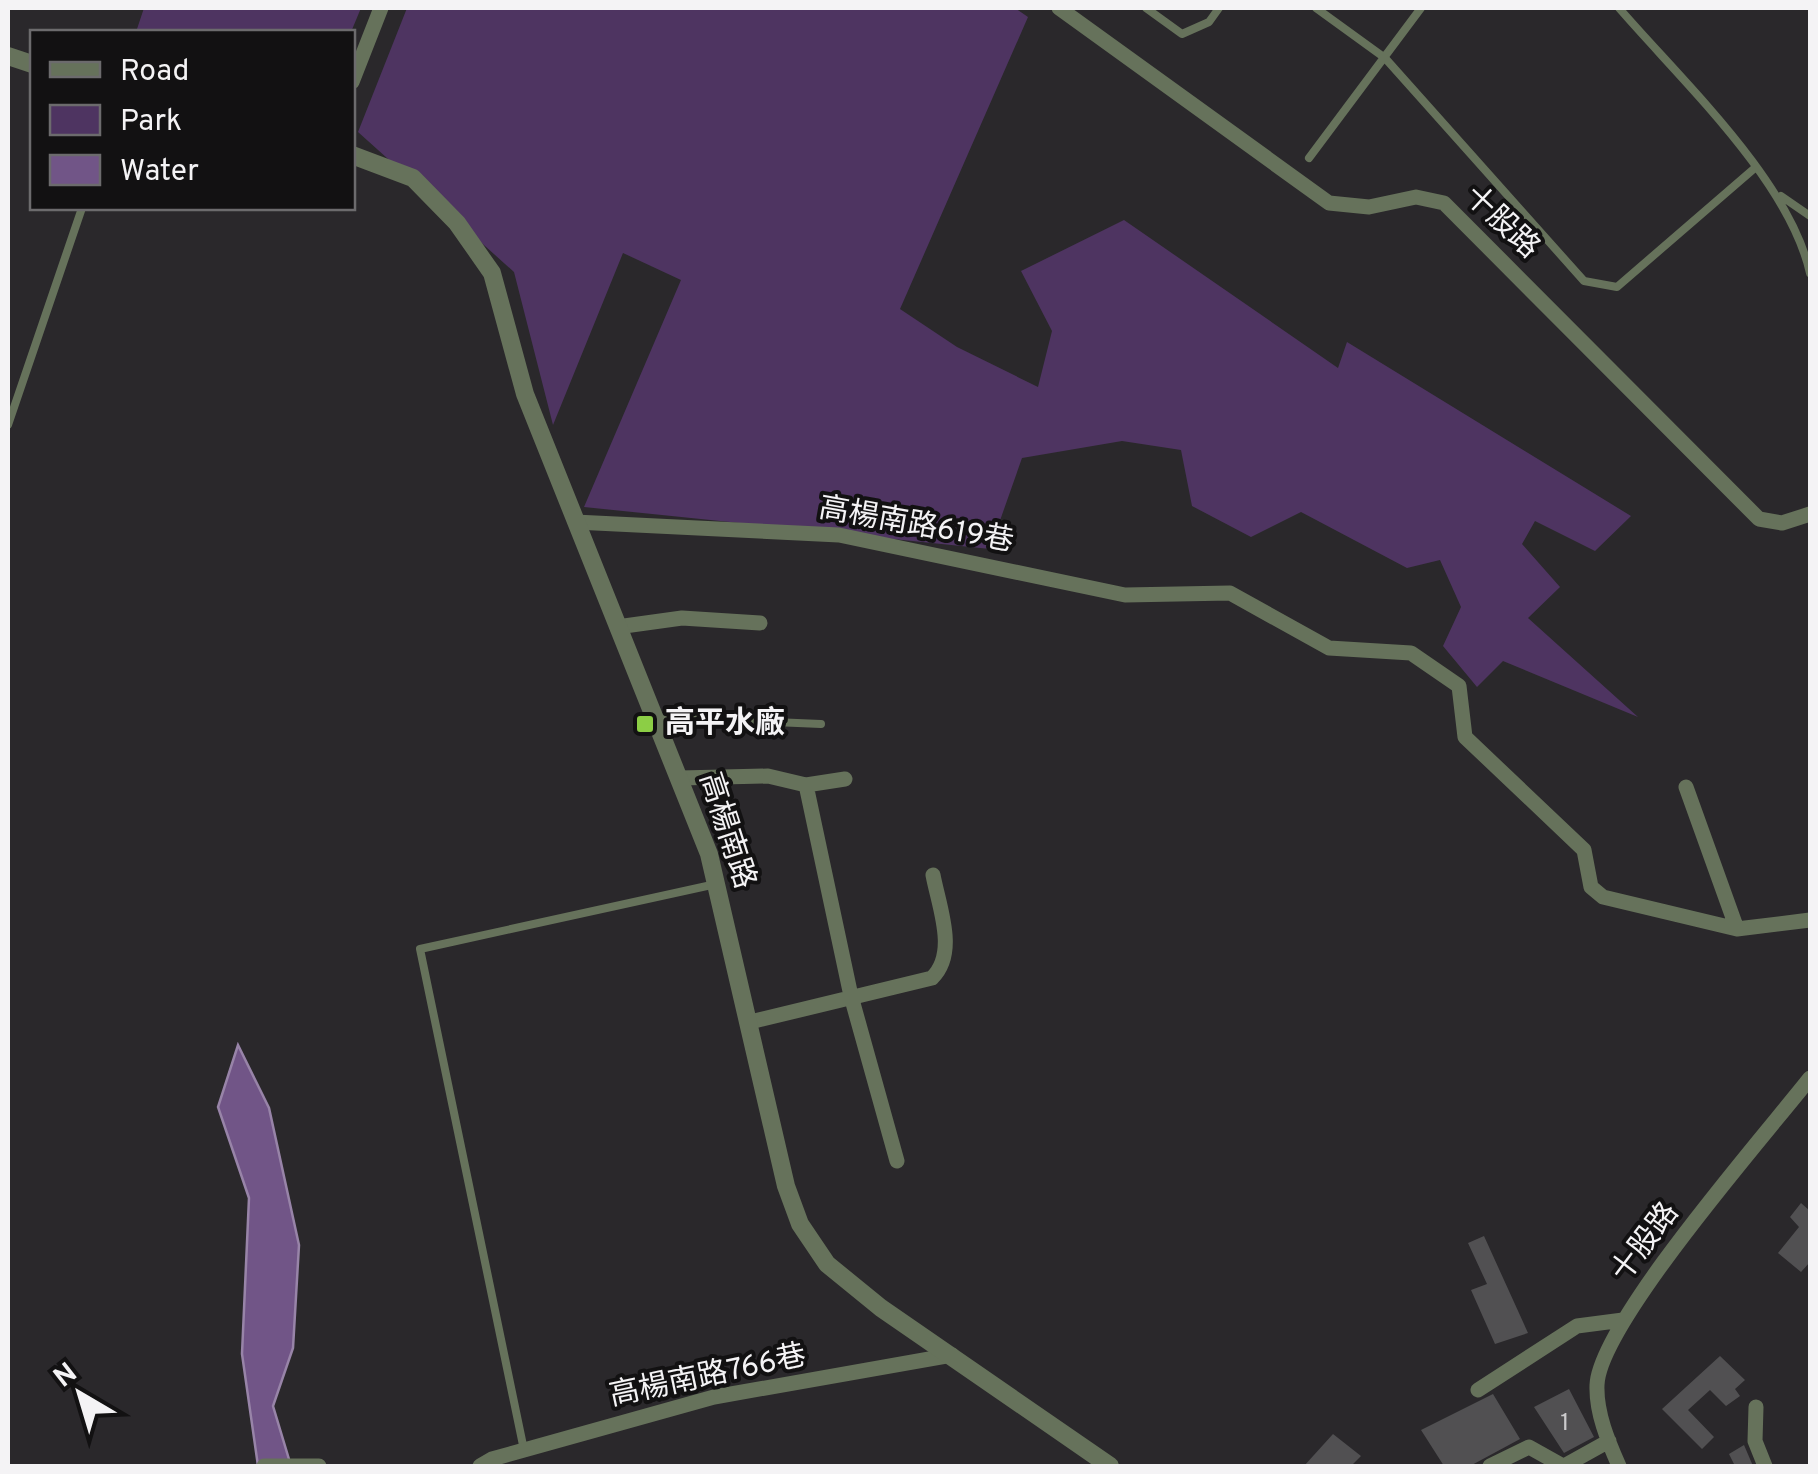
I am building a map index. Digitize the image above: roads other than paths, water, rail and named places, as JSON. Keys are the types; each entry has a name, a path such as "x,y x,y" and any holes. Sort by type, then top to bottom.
{"street":[{"path":"355,75 382,8"},
{"name":"十股路","path":"1060,8 1329,203 1369,207 1416,197 1444,203 1759,519 1782,523 1810,514"},
{"name":"高楊南路","path":"355,156 413,178 457,223 492,273 524,394 680,778 716,884 786,1186 800,1224 828,1264 881,1308 1110,1466"},
{"name":"高楊南路619巷","path":"575,522 839,534 1124,595 1230,593 1329,648 1411,653 1459,686 1465,737 1584,850 1591,887 1603,897 1737,929"},
{"path":"618,627 682,618 760,622"},
{"path":"680,778 768,776 806,786 844,779"},
{"path":"806,786 852,996 897,1161"},
{"path":"1686,787 1737,929 1810,920"},
{"path":"750,1022 932,978 943,966 946,946 933,875"},
{"name":"十股路","path":"1619,1466 1600,1416 1597,1382 1606,1352 1623,1320 1810,1078"},
{"path":"1478,1390 1577,1326 1623,1320"},
{"name":"高楊南路766巷","path":"480,1466 714,1397 952,1355"},
{"path":"1756,1408 1755,1442 1765,1466"},
{"path":"1490,1466 1529,1446 1563,1466 1609,1441"},
{"path":"264,1466 316,1465"}],"lane":[{"path":"1146,8 1182,34 1208,22 1219,8"},
{"path":"1316,8 1385,58 1584,281 1617,287 1756,167"},
{"path":"1309,158 1421,8"},
{"path":"1619,8 1781,196 1810,216"},
{"path":"1781,196 1804,244 1810,273"},
{"path":"8,425 81,210"},
{"path":"656,717 821,724"},
{"path":"524,1450 420,948 716,884"}],"water":[{"path":"238,1045 269,1108 299,1245 293,1348 273,1406 291,1466 258,1466 242,1354 249,1198 218,1107"}],"place":[{"name":"高平水廠","path":"645,724"}]}
